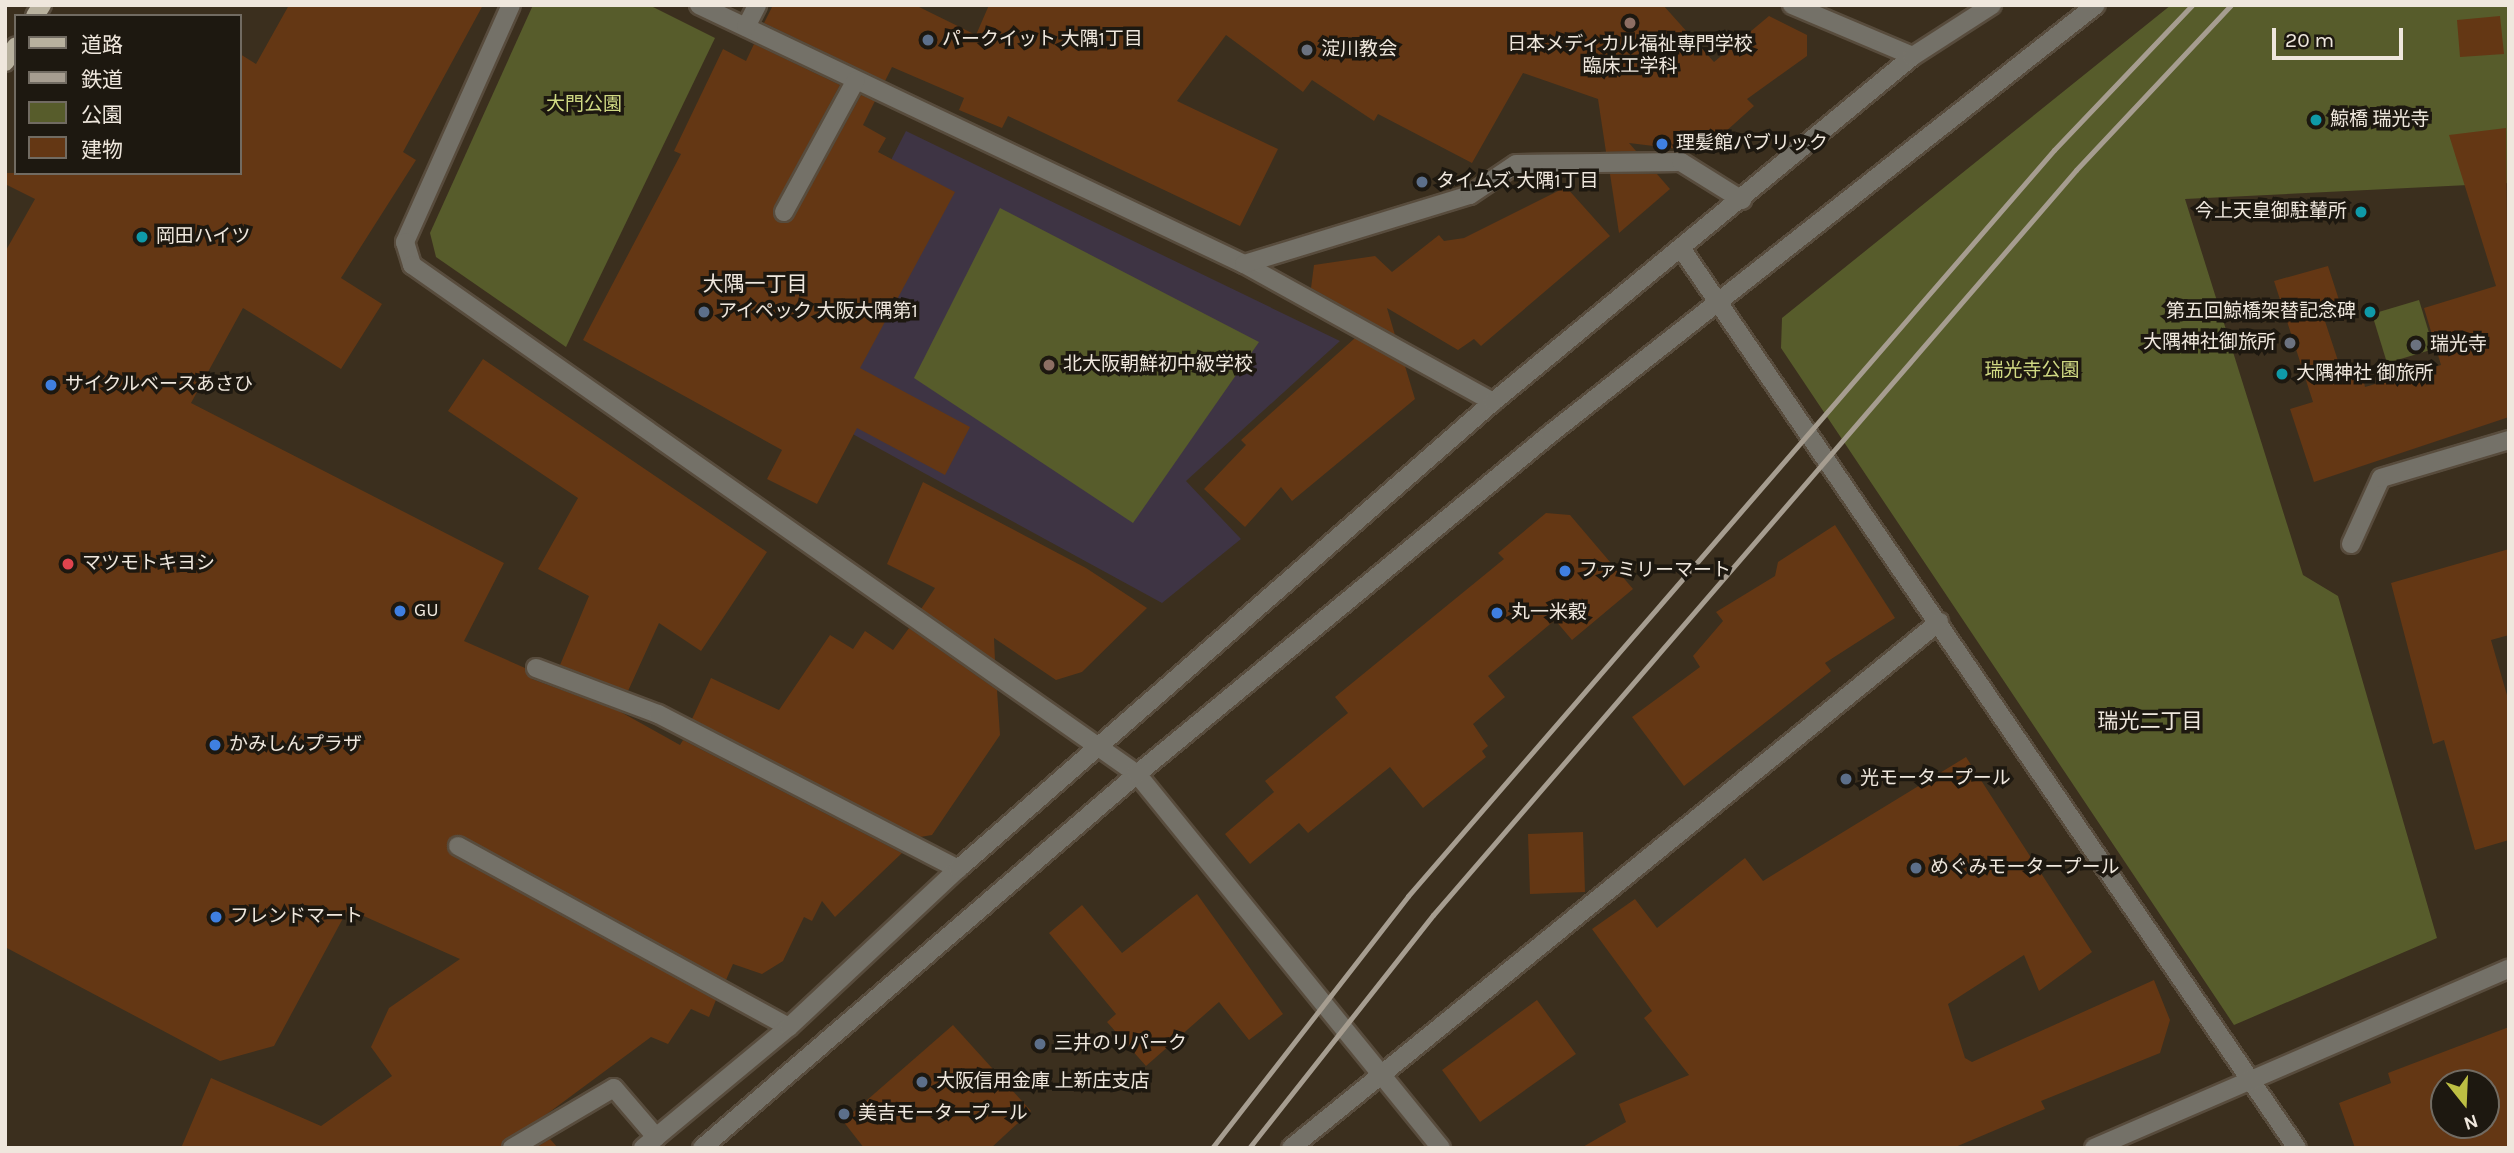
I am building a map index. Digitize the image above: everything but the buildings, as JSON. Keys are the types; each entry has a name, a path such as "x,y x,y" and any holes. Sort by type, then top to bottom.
{"street":[{"path":"510,5 405,242 412,265 1099,751 1138,774 1441,1148"},
{"path":"699,5 1244,264 1493,401"},
{"path":"746,27 757,5"},
{"path":"1793,5 1913,56"},
{"path":"512,1148 614,1088 649,1142 789,1027 958,869 1099,751 1493,401 1683,251 1913,56 1993,5"},
{"path":"702,1148 1138,774 1722,298 2096,5"},
{"path":"784,212 856,80"},
{"path":"1244,264 1470,195 1516,164 1681,162 1742,200"},
{"path":"1683,251 1722,298 2246,1080 2297,1148"},
{"path":"2351,544 2381,478 2509,440"},
{"path":"1291,1148 1939,622"},
{"path":"536,668 658,714 958,869"},
{"path":"458,846 789,1027"},
{"path":"2094,1148 2509,968"}],"shaded area":[{"name":"北大阪朝鮮初中級学校","path":"906,131 1340,341 1186,481 1241,539 1162,603 772,390"}],"green space":[{"name":"大門公園","path":"533,5 649,5 715,38 566,347 436,257 430,233"},
{"name":"瑞光寺公園","path":"2171,5 2509,5 2509,183 2185,199 2303,575 2338,596 2437,938 2234,1025 1781,348 1782,318"},
{"path":"1000,208 1259,342 1133,523 914,378"},
{"path":"2419,300 2434,349 2387,363 2372,314"}],"railway":[{"path":"1212,1148 1408,896 2054,150 2192,5"},
{"path":"1249,1148 1433,915 2076,170 2231,5"}],"place":[{"name":"日本メディカル福祉専門学校 臨床工学科","path":"1630,23"},
{"name":"パークイット 大隅1丁目","path":"928,40"},
{"name":"淀川教会","path":"1307,50"},
{"name":"鯨橋 瑞光寺","path":"2316,120"},
{"name":"理髪館パブリック","path":"1662,144"},
{"name":"タイムズ 大隅1丁目","path":"1422,182"},
{"name":"今上天皇御駐輦所","path":"2361,212"},
{"name":"岡田ハイツ","path":"142,237"},
{"name":"アイペック 大阪大隅第1","path":"704,312"},
{"name":"第五回鯨橋架替記念碑","path":"2370,312"},
{"name":"大隅神社御旅所","path":"2290,343"},
{"name":"瑞光寺","path":"2416,345"},
{"name":"北大阪朝鮮初中級学校","path":"1049,365"},
{"name":"大隅神社 御旅所","path":"2282,374"},
{"name":"サイクルベースあさひ","path":"51,385"},
{"name":"マツモトキヨシ","path":"68,564"},
{"name":"ファミリーマート","path":"1565,571"},
{"name":"GU","path":"400,611"},
{"name":"丸一米穀","path":"1497,613"},
{"name":"かみしんプラザ","path":"215,745"},
{"name":"光モータープール","path":"1846,779"},
{"name":"めぐみモータープール","path":"1916,868"},
{"name":"フレンドマート","path":"216,917"},
{"name":"三井のリパーク","path":"1040,1044"},
{"name":"大阪信用金庫 上新庄支店","path":"922,1082"},
{"name":"美吉モータープール","path":"844,1114"}],"district":[{"name":"大隅一丁目","path":"755,284"},
{"name":"瑞光二丁目","path":"2150,721"}]}
